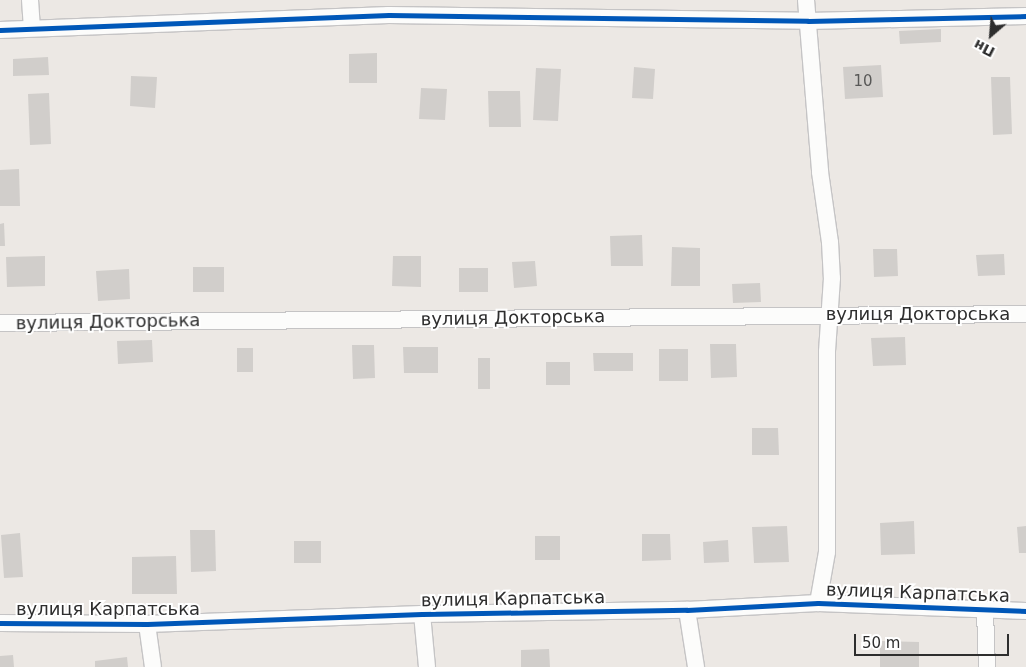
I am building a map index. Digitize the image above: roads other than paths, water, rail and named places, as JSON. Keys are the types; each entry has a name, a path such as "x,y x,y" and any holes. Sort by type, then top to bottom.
{"street":[{"path":"30,0 32,27"},
{"path":"806,0 820,172 830,242 832,278 827,352 827,552 818,603"},
{"path":"0,30 390,7 808,21 1026,16"},
{"name":"вулиця Докторська","path":"0,323 829,314 1026,314"},
{"name":"вулиця Карпатська","path":"0,623 147,624 422,614 687,610 818,603 984,611 1026,611"},
{"path":"687,610 696,667"},
{"path":"984,611 987,667"},
{"path":"422,614 427,667"},
{"path":"147,624 153,667"}]}
